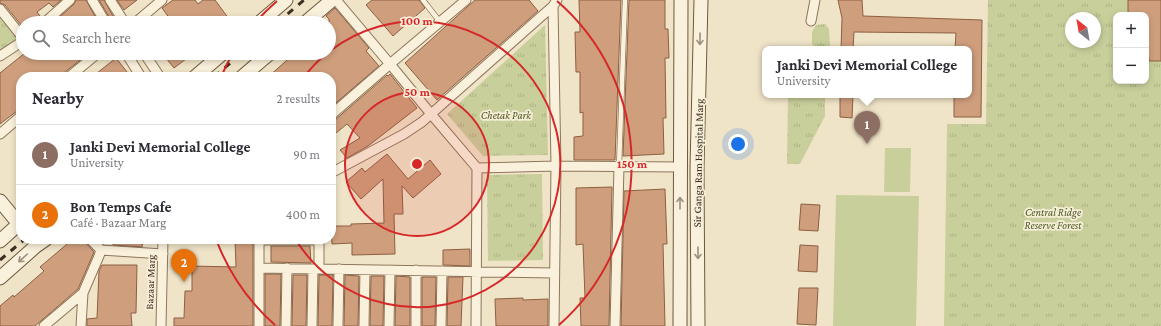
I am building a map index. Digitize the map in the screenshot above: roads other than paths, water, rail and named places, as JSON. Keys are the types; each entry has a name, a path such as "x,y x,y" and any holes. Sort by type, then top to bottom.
{"street":[{"path":"52,16 70,0"},
{"path":"92,0 102,16"},
{"path":"110,0 120,16"},
{"path":"143,16 162,0"},
{"path":"267,16 286,0"},
{"path":"313,16 332,0"},
{"path":"336,0 478,168 476,326"},
{"path":"336,111 466,0"},
{"name":"Sir Ganga Ram Hospital Marg","path":"680,326 681,0"},
{"name":"Sir Ganga Ram Hospital Marg","path":"698,326 697,168 701,0"},
{"path":"811,21 815,0"},
{"path":"336,170 413,129 555,3"},
{"path":"554,326 556,166 555,3"},
{"path":"0,9 16,30"},
{"path":"0,56 16,44"},
{"path":"75,72 90,60"},
{"path":"130,60 138,72"},
{"path":"149,60 157,72"},
{"path":"201,72 215,60"},
{"path":"248,72 262,60"},
{"path":"0,134 16,120"},
{"path":"615,326 619,166"},
{"path":"478,168 619,166 697,168"},
{"path":"0,201 16,219"},
{"path":"0,240 16,226"},
{"path":"0,278 39,244"},
{"path":"95,244 101,250 163,254"},
{"name":"Bazaar Marg","path":"160,326 163,244"},
{"path":"259,244 259,326"},
{"path":"312,326 319,244"},
{"path":"82,326 83,293 100,256 101,250"},
{"path":"259,268 554,273"},
{"path":"286,326 287,268"},
{"path":"338,326 339,269"},
{"path":"364,270 364,326"},
{"path":"389,326 390,270"},
{"path":"416,270 416,326"},
{"path":"441,326 442,271"},
{"path":"44,326 83,293"}],"lane":[{"path":"423,0 440,22"},
{"path":"619,166 625,0"}],"railway":[{"path":"285,16 304,0"},
{"path":"220,72 234,60"},
{"path":"0,260 19,244"}],"place":[{"name":"Janki Devi Memorial College","path":"867,144"},
{"name":"Bon Temps Cafe","path":"184,282"}],"park label":[{"name":"Chetak Park","path":"506,115"},
{"name":"Central Ridge Reserve Forest","path":"1053,218"}]}
